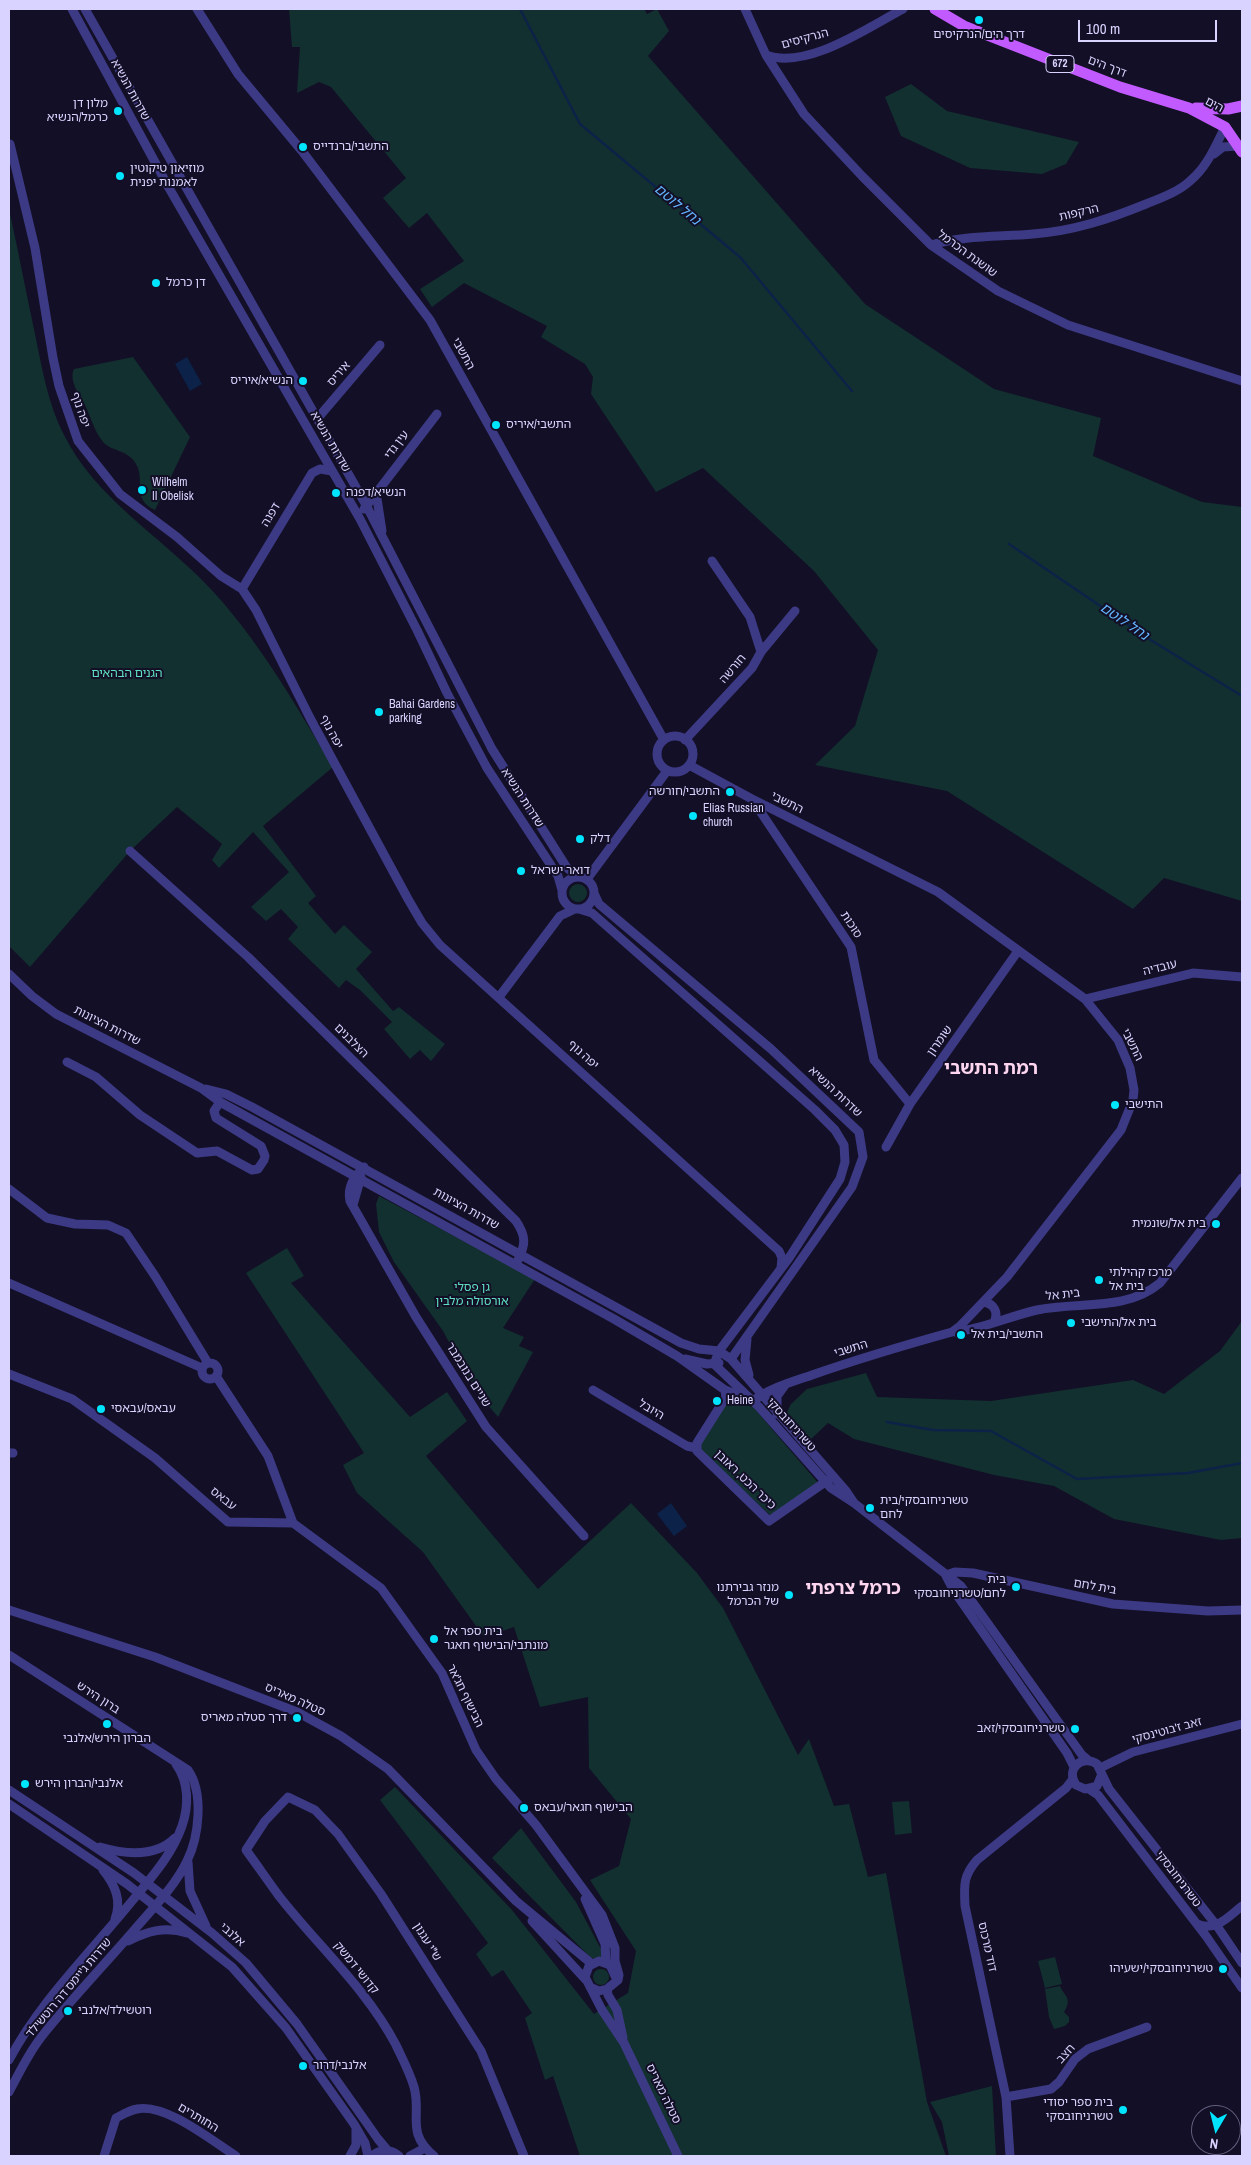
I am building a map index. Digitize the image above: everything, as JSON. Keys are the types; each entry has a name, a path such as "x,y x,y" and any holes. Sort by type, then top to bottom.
{"main road":[{"name":"דרך הים","path":"935,9 964,26 981,33 1120,87 1189,108"},
{"name":"672","path":"1189,108 1228,109 1242,106"},
{"path":"1225,127 1242,106"},
{"name":"הים","path":"1189,108 1225,127 1240,149"}],"street":[{"name":"שדרות הנשיא","path":"72,9 169,188 360,519 472,740 558,876 562,894"},
{"name":"שדרות הנשיא","path":"85,9 382,534 492,749 567,868 583,878"},
{"name":"התשבי","path":"197,9 238,74 302,151 430,320 664,740"},
{"name":"שושנת הכרמל","path":"745,9 766,55 804,114 862,176 932,245 998,291 1068,325 1242,381"},
{"name":"הנרקיסים","path":"766,55 791,59 832,47 904,9"},
{"name":"הרקפות","path":"1212,156 1225,127"},
{"name":"יפה נוף","path":"10,144 35,248 59,386 78,441 120,494 177,537 221,576 242,589 256,610 306,710 422,923 450,956 500,997 779,1250"},
{"name":"הרקפות","path":"932,245 963,239 1036,234 1074,229 1104,221 1182,187 1223,147 1240,149"},
{"name":"איריס","path":"317,419 380,346"},
{"name":"עין גדי","path":"360,519 366,505 437,414"},
{"name":"דפנה","path":"242,589 308,477 316,470 332,471"},
{"path":"376,492 382,534"},
{"path":"712,561 750,617 761,652"},
{"name":"חורשה","path":"685,740 752,668 761,652 795,611"},
{"path":"674,736 685,740 689,744 693,755 689,765 676,772 667,771 658,762 657,756 660,744 674,736"},
{"name":"התשבי","path":"689,765 752,799 938,892 1085,999 1118,1040 1130,1068 1134,1090 1128,1116 1122,1130 1007,1277 952,1332 844,1364 785,1384 762,1394 753,1401"},
{"path":"560,916 562,894 567,881 583,878 667,771"},
{"name":"סוכות","path":"752,799 851,947 874,1060 910,1104"},
{"name":"הצלבנים","path":"130,852 248,957 516,1221 525,1239 516,1264"},
{"path":"500,997 560,916 590,904 594,893 592,885 583,878"},
{"name":"שדרות הנשיא","path":"594,893 599,904 771,1049 859,1132 862,1157 852,1187 731,1359"},
{"path":"562,894 568,905 592,913 747,1048 815,1110 840,1138 845,1154 843,1171 795,1249 719,1351 714,1364"},
{"name":"שומרון","path":"886,1147 910,1104 1018,951"},
{"name":"עובדיה","path":"1085,999 1193,973 1242,977"},
{"name":"שדרות הציונות","path":"9,974 32,996 56,1014 201,1088 220,1102 357,1179 516,1264 677,1356"},
{"path":"67,1062 96,1076 140,1115 197,1153 217,1150 248,1168 256,1170 264,1160 264,1150 261,1146 216,1118 214,1111 220,1102"},
{"name":"שדרות הציונות","path":"201,1088 226,1094 364,1167 681,1342 698,1349 719,1351"},
{"name":"שניים בנובמבר","path":"364,1167 357,1179 353,1209 416,1317 486,1427 584,1536"},
{"name":"בית אל","path":"952,1332 1055,1307 1118,1303 1146,1293 1160,1283 1241,1180"},
{"path":"9,1188 46,1218 74,1224 108,1225 126,1233 205,1366"},
{"path":"779,1250 788,1252 795,1249"},
{"path":"779,1250 782,1258 781,1268"},
{"path":"9,1283 205,1366 214,1364 217,1368 216,1376 268,1456 293,1523"},
{"path":"983,1325 978,1318 980,1305 990,1304 995,1309 997,1316 994,1322"},
{"path":"747,1336 745,1360 750,1378"},
{"name":"טשרניחובסקי","path":"719,1351 731,1359 750,1378 778,1414 854,1503"},
{"path":"677,1356 700,1363 714,1364 731,1359"},
{"name":"טשרניחובסקי","path":"677,1356 725,1390 753,1401 837,1493 854,1503 960,1586 1082,1755 1088,1760"},
{"path":"714,1364 753,1401"},
{"path":"205,1366 202,1374 205,1378 211,1379 216,1376"},
{"name":"עבאס","path":"9,1374 72,1399 155,1458 228,1522 293,1523"},
{"path":"778,1414 777,1396 785,1384"},
{"name":"היובל","path":"593,1390 687,1446 696,1448"},
{"name":"כיכר הכט, ראובן","path":"725,1390 726,1397 697,1443 696,1448 769,1521 826,1483"},
{"path":"826,1483 830,1473"},
{"name":"הבישוף חג'אר","path":"293,1523 381,1588 442,1673 476,1750 496,1779 536,1824 602,1915 614,1944 619,1976 618,1980 610,1987"},
{"name":"בית לחם","path":"946,1575 955,1572 973,1573 1114,1604 1208,1611 1242,1610"},
{"name":"טשרניחובסקי","path":"946,1575 954,1591 1068,1753 1074,1767"},
{"name":"סטלה מאריס","path":"9,1610 156,1657 297,1712 365,1752 388,1769 516,1901 545,1937 588,1984 624,2044 678,2156"},
{"name":"ברון הירש","path":"9,1654 174,1763 188,1770 196,1785 197,1819 188,1859 156,1906"},
{"name":"זאב ז'בוטינסקי","path":"1101,1771 1133,1752 1242,1724"},
{"path":"1066,1788 1079,1787 1089,1789 1097,1786 1101,1771 1093,1761 1080,1762 1074,1767 1073,1779 1079,1787"},
{"path":"139,1893 168,1854 184,1818 187,1797 183,1775 174,1763"},
{"name":"טשרניחובסקי","path":"1101,1771 1109,1789 1217,1926 1242,1963"},
{"name":"דוד מרכוס","path":"1010,2156 1006,2097 965,1906 964,1883 968,1871 977,1860 1066,1788 1073,1779"},
{"name":"טשרניחובסקי","path":"1089,1789 1098,1795 1197,1924 1242,1988"},
{"name":"אלנבי","path":"9,1790 148,1883 246,1964 297,2024 388,2151"},
{"name":"ש\"י עגנון","path":"265,1821 288,1797 315,1810 338,1834 381,1894 481,2051 524,2156"},
{"name":"אלנבי","path":"9,1804 92,1859 139,1893 232,1968 286,2028 354,2124 365,2143 368,2156"},
{"name":"קדושי דמשק","path":"265,1821 246,1850 279,1896 360,1989 395,2044 415,2088 417,2131 425,2148 434,2156"},
{"path":"91,1845 116,1851 143,1852 167,1846 178,1835"},
{"path":"92,1859 104,1870 116,1892 119,1904 113,1925"},
{"path":"188,1859 190,1891 200,1916 212,1934"},
{"name":"הבישוף חג'אר","path":"574,1876 605,1944 606,1963"},
{"name":"שדרות ג'יימס דה רוטשילד","path":"9,2060 17,2045 54,1994 139,1893"},
{"name":"סטלה מאריס","path":"516,1901 592,1964"},
{"name":"שדרות ג'יימס דה רוטשילד","path":"9,2092 22,2066 45,2032 156,1906"},
{"path":"1197,1924 1217,1926 1242,1906"},
{"path":"123,1943 145,1932 165,1929 192,1935"},
{"path":"599,1961 606,1963 615,1973 610,1987 599,1991 588,1984 587,1970 592,1964 599,1961"},
{"name":"סטלה מאריס","path":"610,1987 608,1995 619,2017 624,2044"},
{"name":"חצב","path":"1006,2097 1051,2089 1059,2082 1075,2059 1088,2048 1147,2027"},
{"name":"החותרים","path":"104,2156 116,2118 136,2109 148,2108 175,2117 236,2156"},
{"path":"350,2156 357,2138 354,2124"},
{"path":"410,2156 425,2148"},
{"path":"372,2156 378,2152 388,2151 399,2156"}],"green space":[{"path":"289,9 644,9 647,14 657,9 669,31 648,56 865,304 994,389 1101,418 1093,456 1202,502 1242,507 1242,901 1164,878 1133,909 947,791 815,765 855,726 878,650 814,571 703,468 656,492 591,394 593,377 585,364 541,337 547,326 464,283 432,307 420,289 464,261 427,213 409,228 383,198 406,178 331,87 319,82 297,93 300,47 292,47"},
{"path":"911,84 947,111 1079,142 1066,164 1042,174 970,168 901,136 885,97"},
{"name":"הגנים הבהאים","path":"9,209 40,360 58,423 77,457 92,477 128,514 186,564 241,625 274,671 333,767 263,826 316,896 308,903 335,934 344,925 372,952 356,969 393,1011 399,1007 445,1044 431,1061 420,1050 410,1059 384,1029 392,1022 360,990 346,980 339,988 288,939 298,927 281,909 266,921 251,907 289,872 253,832 219,868 212,860 222,844 177,807 130,851 30,967 9,946"},
{"path":"133,357 190,437 155,510 143,500 140,475 131,457 107,446 101,439 76,389 73,378 74,369"},
{"path":"578,884 584,887 587,893 584,899 578,902 572,899 569,893 572,887"},
{"name":"גן פסלי אורסולה מלבין","path":"379,1196 535,1279 503,1328 524,1337 519,1346 533,1352 498,1417 482,1398 466,1374 443,1331 394,1262 379,1232 376,1204"},
{"path":"287,1248 304,1276 291,1283 410,1417 447,1392 467,1421 426,1456 538,1589 631,1503 697,1573 723,1608 798,1755 809,1739 834,1806 849,1804 868,1877 886,1873 927,2102 946,2156 580,2156 553,2076 545,2080 525,2018 532,2013 503,1970 492,1977 476,1954 488,1943 380,1800 395,1787 512,1910 594,2014 628,1993 636,1951 590,1880 619,1866 631,1819 589,1768 588,1697 540,1707 514,1627 484,1637 423,1552 357,1493 343,1465 364,1453 246,1273"},
{"path":"1242,1321 1242,1538 1221,1540 1114,1519 1054,1486 994,1475 854,1439 828,1423 809,1441 793,1427 785,1416 791,1404 807,1389 866,1373 877,1397 991,1401 1133,1380 1164,1394 1220,1351"},
{"path":"731,1397 754,1408 819,1484 770,1515 701,1451 701,1442"},
{"path":"909,1801 912,1833 895,1835 892,1802"},
{"path":"521,1828 576,1902 604,1955 599,1961 590,1957 492,1858"},
{"path":"1055,1957 1062,1984 1045,1988 1038,1961"},
{"path":"601,1969 609,1977 601,1985 593,1977"},
{"path":"1060,1986 1068,2000 1064,2012 1069,2017 1069,2022 1065,2026 1054,2029 1049,2017 1045,1989"},
{"path":"992,2086 996,2156 949,2156 942,2122 930,2102"}],"water":[{"path":"187,357 202,384 190,391 175,364"},
{"path":"671,1503 687,1526 674,1536 657,1514"}],"waterway":[{"name":"נחל לוטם","path":"520,9 580,124 740,257 852,391"},
{"name":"נחל לוטם","path":"1009,544 1149,639 1242,696"},
{"path":"887,1422 933,1430 991,1431 1077,1479 1188,1473 1242,1463"}],"place":[{"name":"דרך הים/הנרקיסים","path":"979,20"},
{"name":"מלון דן כרמל/הנשיא","path":"118,111"},
{"name":"התשבי/ברנדייס","path":"303,147"},
{"name":"מוזיאון טיקוטין לאמנות יפנית","path":"120,176"},
{"name":"דן כרמל","path":"156,283"},
{"name":"הנשיא/איריס","path":"303,381"},
{"name":"התשבי/איריס","path":"496,425"},
{"name":"Wilhelm II Obelisk","path":"142,490"},
{"name":"הנשיא/דפנה","path":"336,493"},
{"name":"Bahai Gardens parking","path":"379,712"},
{"name":"התשבי/חורשה","path":"730,792"},
{"name":"Elias Russian church","path":"693,816"},
{"name":"דלק","path":"580,839"},
{"name":"דואר ישראל","path":"521,871"},
{"name":"התישבי","path":"1115,1105"},
{"name":"בית אל/שונמית","path":"1216,1224"},
{"name":"מרכז קהילתי בית אל","path":"1099,1280"},
{"name":"בית אל/התישבי","path":"1071,1323"},
{"name":"התשבי/בית אל","path":"961,1335"},
{"name":"Heine","path":"717,1401"},
{"name":"עבאס/עבאסי","path":"101,1409"},
{"name":"טשרניחובסקי/בית לחם","path":"870,1508"},
{"name":"בית לחם/טשרניחובסקי","path":"1016,1587"},
{"name":"מנזר גבירתנו של הכרמל","path":"789,1595"},
{"name":"בית ספר אל מונתבי/הבישוף חאגר","path":"434,1639"},
{"name":"דרך סטלה מאריס","path":"297,1718"},
{"name":"הברון הירש/אלנבי","path":"107,1724"},
{"name":"טשרניחובסקי/זאב","path":"1075,1729"},
{"name":"אלנבי/הברון הירש","path":"25,1784"},
{"name":"הבישוף חגאר/עבאס","path":"524,1808"},
{"name":"טשרניחובסקי/ישעיהו","path":"1223,1969"},
{"name":"רוטשילד/אלנבי","path":"68,2011"},
{"name":"אלנבי/דרור","path":"303,2066"},
{"name":"בית ספר יסודי טשרניחובסקי","path":"1123,2110"}],"district":[{"name":"רמת התשבי","path":"991,1069"},
{"name":"כרמל צרפתי","path":"853,1589"}]}
